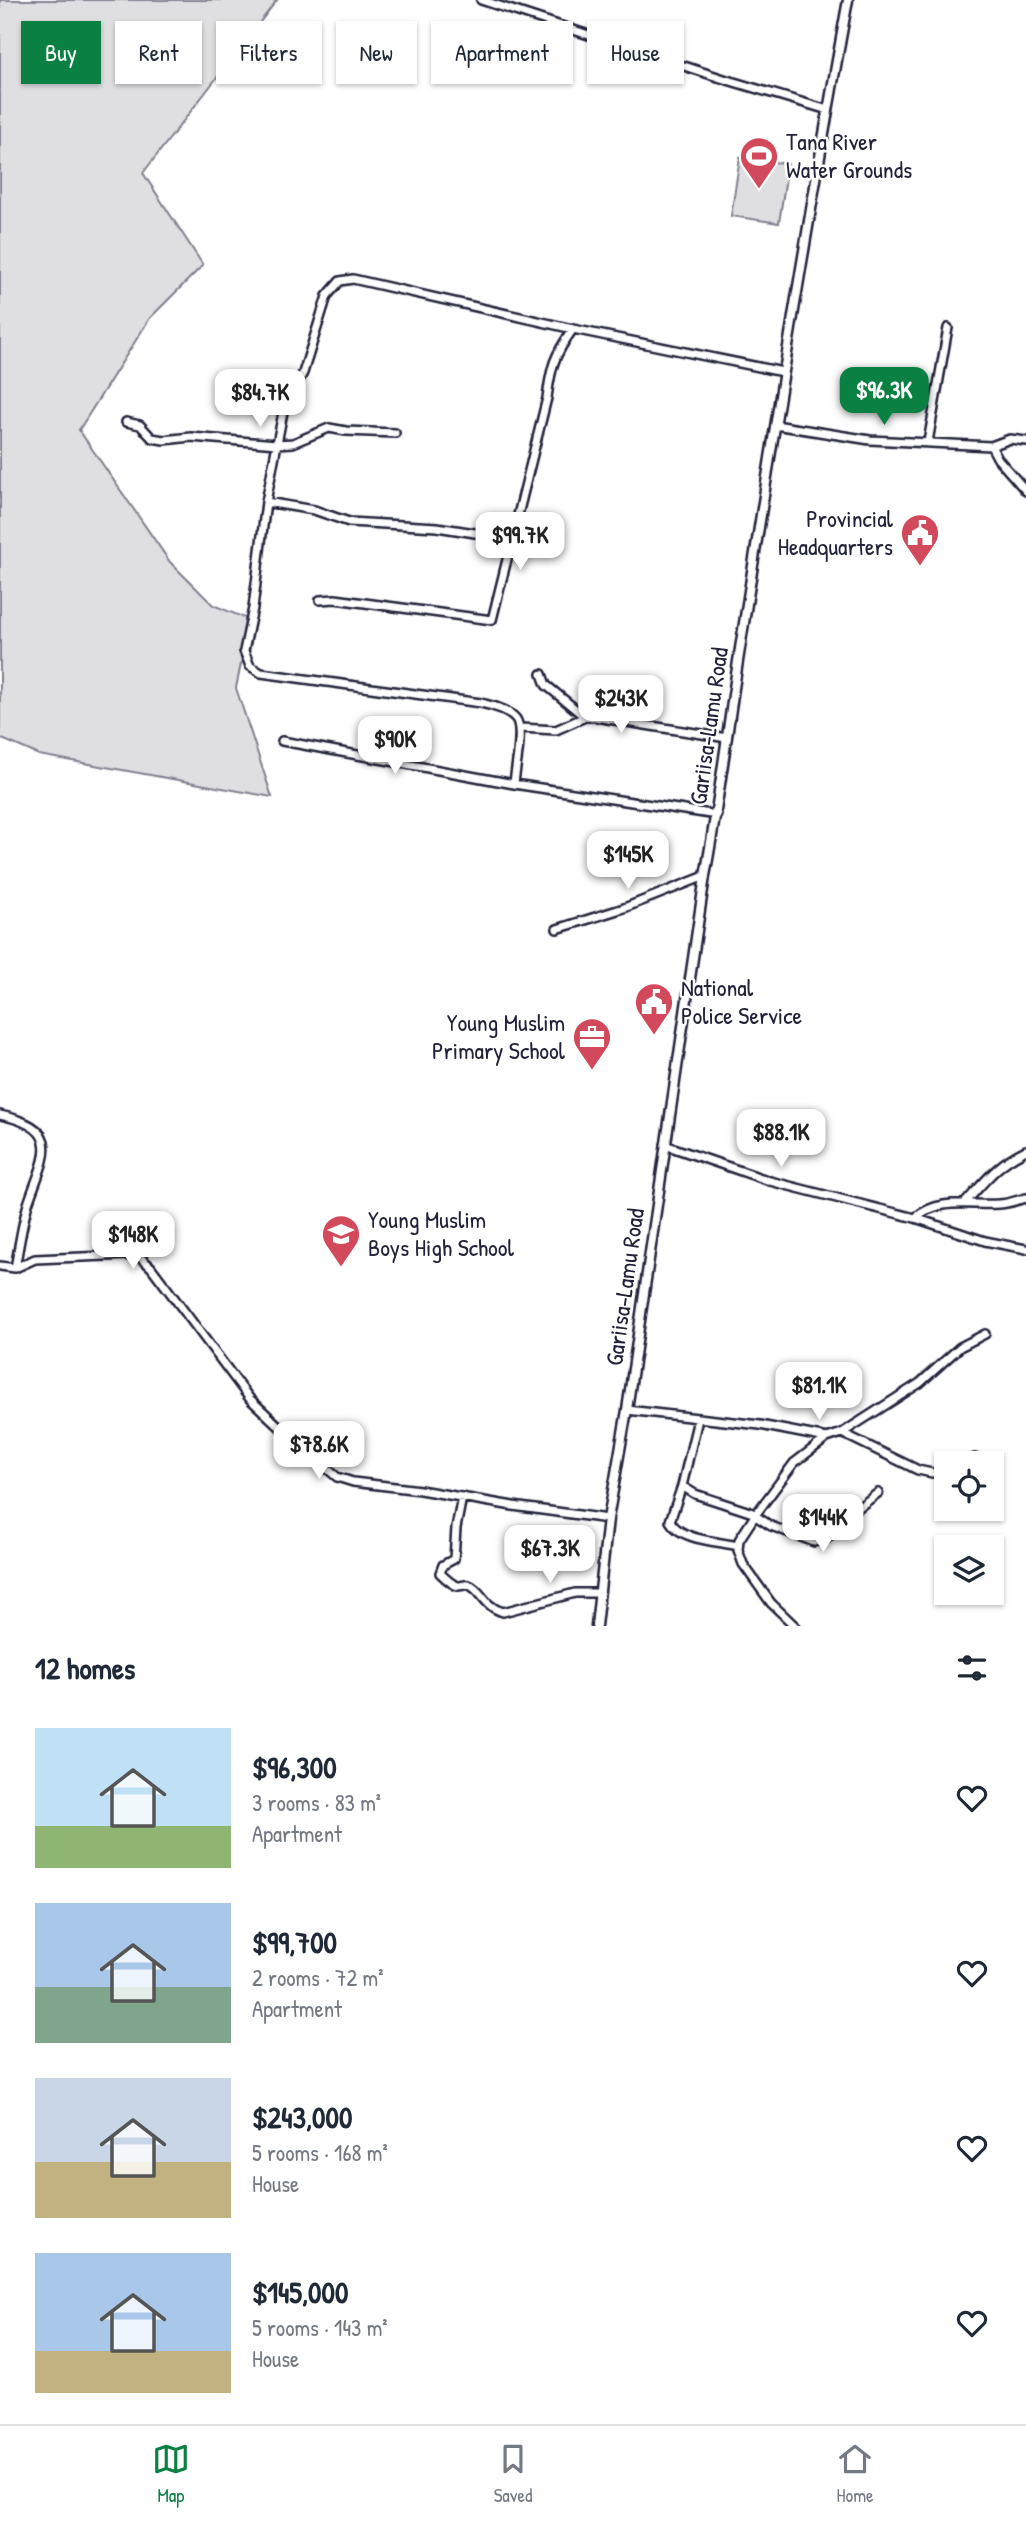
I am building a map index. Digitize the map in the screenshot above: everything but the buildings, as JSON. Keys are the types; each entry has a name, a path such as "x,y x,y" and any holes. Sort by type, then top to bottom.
{"street":[{"path":"481,0 828,110"},
{"name":"Gariisa-Lamu Road","path":"596,1626 608,1519 627,1410 705,876 717,815 783,372 848,0"},
{"path":"513,784 520,728 516,719 508,712 481,703 261,673 250,666 244,651 253,608 265,502 283,412 303,373 327,296 340,281 353,279 573,329 783,372"},
{"path":"928,442 948,328"},
{"path":"320,600 335,599 492,620 547,398 551,365 558,349 573,329"},
{"path":"126,422 140,425 152,438 164,440 191,437 277,444 293,443 329,428 394,433"},
{"path":"775,425 870,440 991,446 1010,439 1026,441"},
{"path":"991,446 998,459 1026,491"},
{"path":"265,502 314,510 349,522 437,527 513,539"},
{"path":"542,674 546,685 585,716 727,738"},
{"path":"520,728 556,730 585,716"},
{"path":"282,741 513,784 717,815"},
{"path":"557,929 624,908 705,876"},
{"path":"0,1115 29,1124 40,1133 45,1146 43,1167 24,1219 15,1268"},
{"path":"665,1145 770,1181 915,1218 985,1241 1026,1249"},
{"path":"965,1203 985,1178 1001,1164 1026,1150"},
{"path":"915,1218 923,1210 965,1203 1001,1204 1026,1198"},
{"path":"0,1266 15,1268 35,1259 129,1255 141,1258 151,1267 250,1399 332,1474 353,1482 608,1519"},
{"path":"795,1626 760,1589 743,1564 738,1546 743,1532 794,1463 827,1438 842,1433 920,1383 960,1347 985,1334"},
{"path":"627,1410 761,1425 827,1438"},
{"path":"698,1419 682,1486 670,1521 675,1529 683,1534 738,1546"},
{"path":"842,1433 918,1470 934,1473"},
{"path":"682,1486 695,1494 755,1515 771,1526 814,1542 826,1539 854,1511 878,1493"},
{"path":"463,1497 456,1528 454,1559 443,1564 441,1569 441,1574 457,1586 468,1584 486,1604 503,1612 575,1594 600,1593"}],"shaded area":[{"path":"0,0 277,0 261,21 216,21 216,79 143,173 203,265 150,318 79,430 170,562 213,605 250,620 236,688 272,797 39,755 0,738"},
{"name":"Tana River Water Grounds","path":"740,157 788,164 779,223 731,216"}],"place":[{"name":"Tana River Water Grounds","path":"759,190"},
{"name":"Provincial Headquarters","path":"920,567"},
{"name":"National Police Service","path":"654,1036"},
{"name":"Young Muslim Primary School","path":"592,1071"},
{"name":"Young Muslim Boys High School","path":"341,1268"}]}
